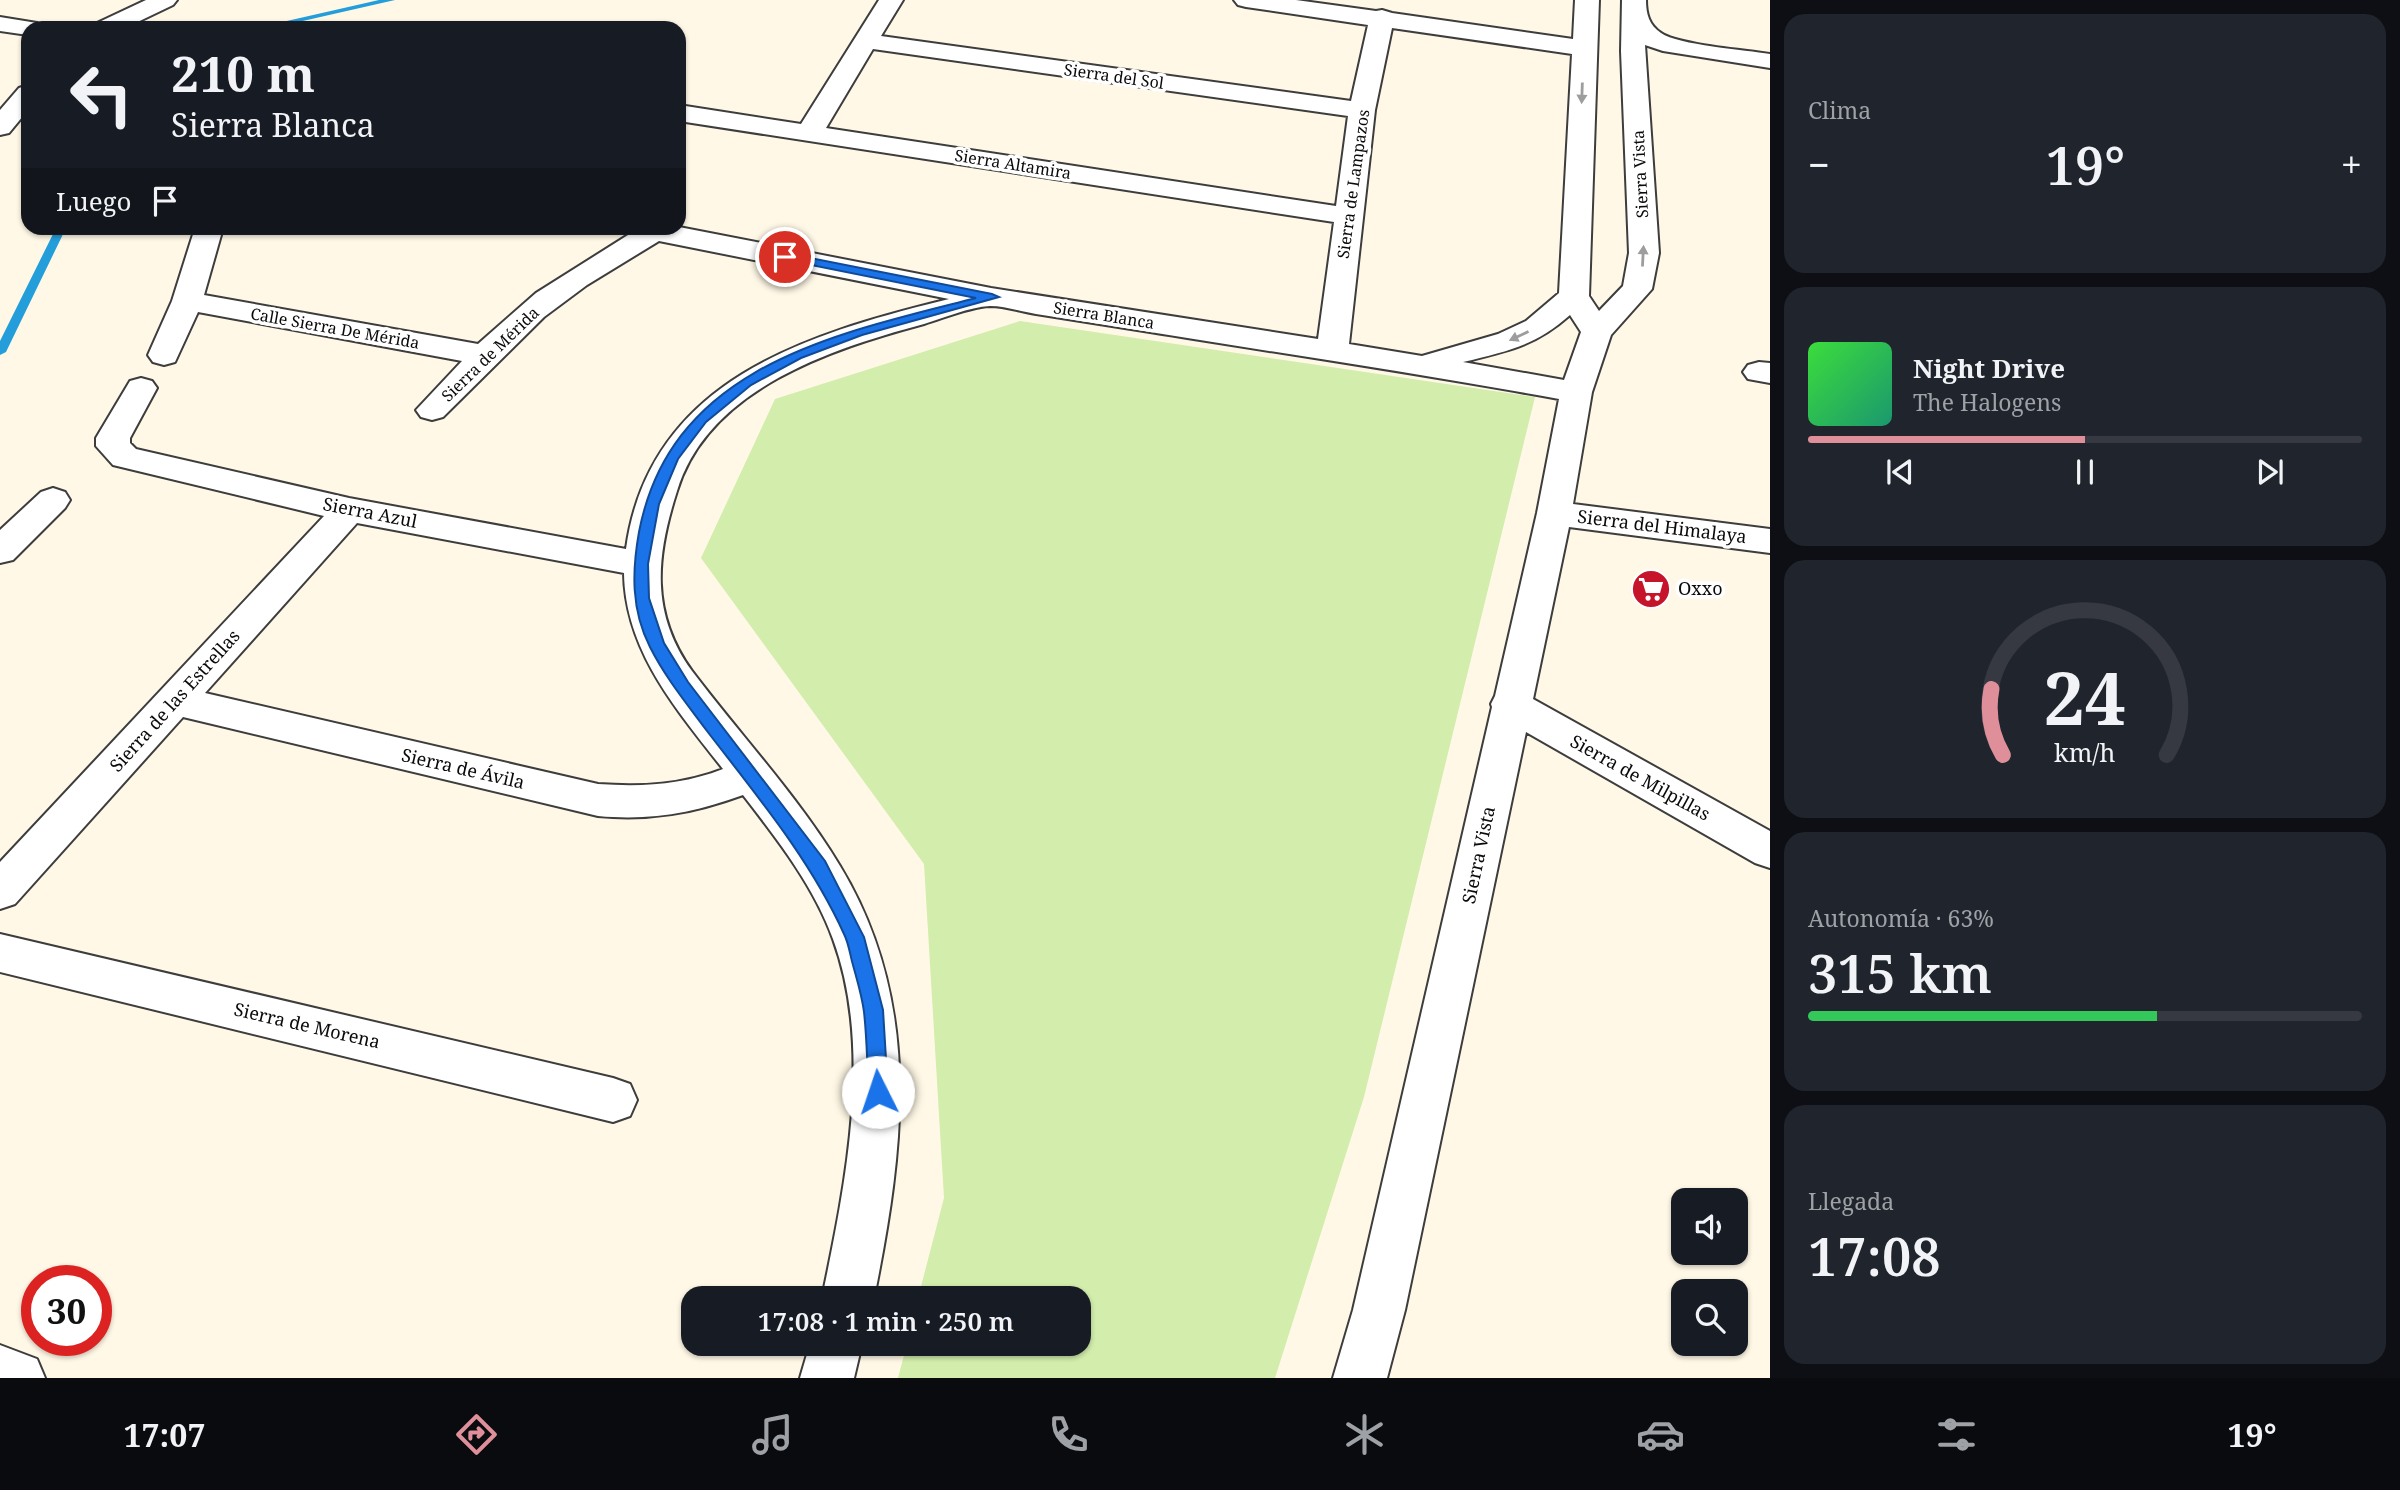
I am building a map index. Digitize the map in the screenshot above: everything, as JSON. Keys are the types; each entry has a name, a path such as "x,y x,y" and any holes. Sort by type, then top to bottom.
{"street":[{"path":"121,21 165,0"},
{"path":"809,132 891,0"},
{"path":"1246,0 1481,32 1586,25 1575,286 1596,332"},
{"path":"1633,4 1642,30 1648,37 1663,44 1770,62"},
{"name":"Sierra Vista","path":"1360,1378 1379,1310 1441,1033 1553,513 1576,392 1596,332 1637,289 1642,277 1644,253 1633,4"},
{"name":"Sierra de Lampazos","path":"1332,352 1362,110 1382,17"},
{"path":"0,24 21,27"},
{"name":"Sierra del Sol","path":"866,41 1362,110"},
{"path":"1635,84 1644,77 1646,58 1653,53 1720,55"},
{"path":"0,127 21,102"},
{"name":"Sierra Altamira","path":"686,114 1347,216"},
{"path":"164,355 187,301 207,235"},
{"name":"Sierra de Mérida","path":"432,410 484,355 560,290 637,235"},
{"name":"Sierra Blanca","path":"676,235 992,297 1332,352 1419,363 1576,392"},
{"path":"1419,363 1509,341 1537,327 1575,286 1637,289"},
{"path":"850,1286 865,1212 878,1092 873,1010 855,937 819,867 683,686 656,644 641,598 641,564 652,504 672,458 701,419 746,382 797,355 858,332 992,297"},
{"name":"Calle Sierra De Mérida","path":"187,301 484,355"},
{"name":"Sierra Azul","path":"141,388 113,438 113,446 125,457 349,510 641,564"},
{"path":"0,551 54,500"},
{"name":"Sierra de las Estrellas","path":"0,891 349,510"},
{"name":"Sierra del Himalaya","path":"1553,513 1770,541"},
{"name":"Sierra de Ávila","path":"176,701 610,801 634,804 673,802 749,775"},
{"name":"Sierra de Milpillas","path":"1510,704 1770,851"},
{"name":"Sierra de Morena","path":"0,953 613,1100"},
{"path":"827,1378 833,1356"},
{"path":"0,1372 18,1378"}],"green space":[{"path":"1020,321 1535,397 1364,1097 1275,1378 898,1378 904,1356 1091,1356 1091,1286 921,1286 944,1198 924,864 701,558 775,399"}],"waterway":[{"path":"293,21 391,0"},
{"path":"0,352 58,235"}],"place":[{"name":"Oxxo","path":"1651,589"}],"route":[{"path":"785,257 992,297 858,332 797,355 746,382 701,419 672,458 652,504 641,564 641,598 656,644 683,686 819,867 855,937 873,1010 878,1092"}]}
